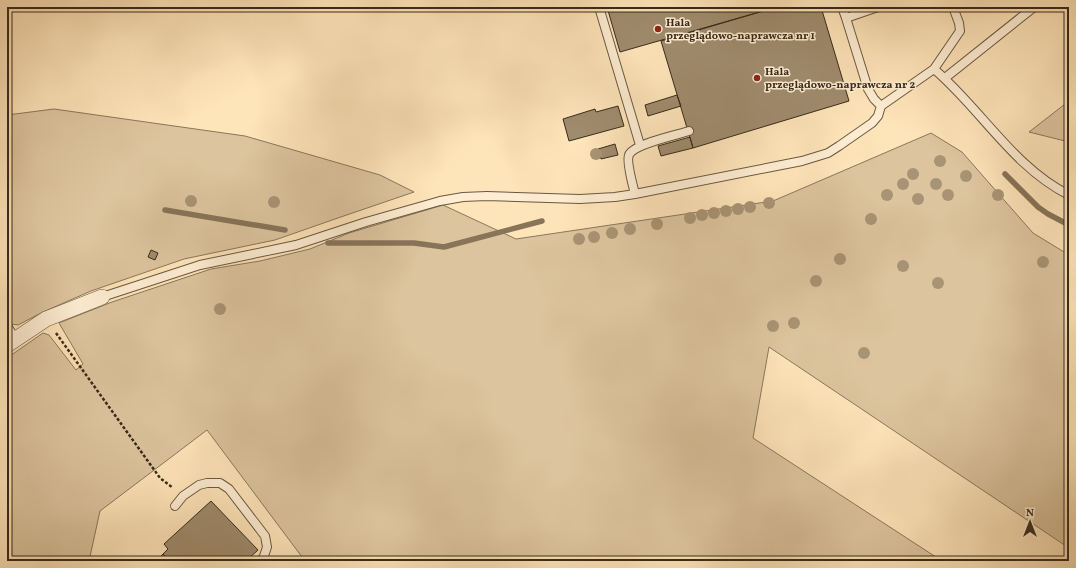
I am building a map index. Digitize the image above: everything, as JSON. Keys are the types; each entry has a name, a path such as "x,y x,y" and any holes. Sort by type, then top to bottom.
{"street":[{"path":"11,343 46,319 102,297"}],"lane":[{"path":"599,7 640,146"},
{"path":"842,7 868,90 880,106"},
{"path":"846,18 878,7"},
{"path":"102,297 200,265 296,245 366,222 440,201 463,197 486,196 580,199 615,197 764,169 828,153 872,123 878,116 880,106 934,69 960,31 959,23 953,7"},
{"path":"945,78 1034,7"},
{"path":"934,69 945,78 1017,157 1045,181 1069,195"},
{"path":"634,194 628,158 630,153 640,146 689,131"},
{"path":"7,326 11,343"},
{"path":"175,506 183,496 198,485 220,483 229,489 265,536 267,547 261,561"}],"path":[{"path":"46,319 160,478 183,496"}],"shaded area":[{"path":"1069,101 1069,142 1029,132"},
{"path":"54,109 245,136 380,175 414,192 275,240 184,259 91,291 43,312 18,325 11,324 7,319 7,115"},
{"path":"931,133 962,152 1033,233 1069,255 1069,548 769,347 753,438 942,561 305,561 207,430 100,511 89,561 7,561 7,358 43,333 49,335 76,370 83,364 59,323 112,302 211,269 260,261 310,249 349,233 443,205 516,239 773,201"}],"building":[{"name":"Hala przeglądowo-naprawcza nr 1","path":"607,7 777,7 620,52"},
{"name":"Hala przeglądowo-naprawcza nr 2","path":"777,7 821,7 849,101 693,148 661,41"},
{"path":"677,95 681,106 648,116 645,105"},
{"path":"618,106 624,126 569,141 563,119 595,109 596,112"},
{"path":"690,137 693,148 661,156 658,146"},
{"path":"615,144 618,155 601,159 598,149"},
{"path":"151,250 158,253 155,260 148,257"},
{"path":"211,501 258,550 246,561 170,561 163,554 168,549 164,544"},
{"path":"163,554 170,561 156,561"}],"waterway":[{"path":"1005,174 1038,207 1069,225"},
{"path":"165,210 285,230"},
{"path":"328,243 414,243 444,247 542,221"}],"place":[{"name":"Hala przeglądowo-naprawcza nr 1","path":"658,29"},
{"name":"Hala przeglądowo-naprawcza nr 2","path":"757,78"}]}
